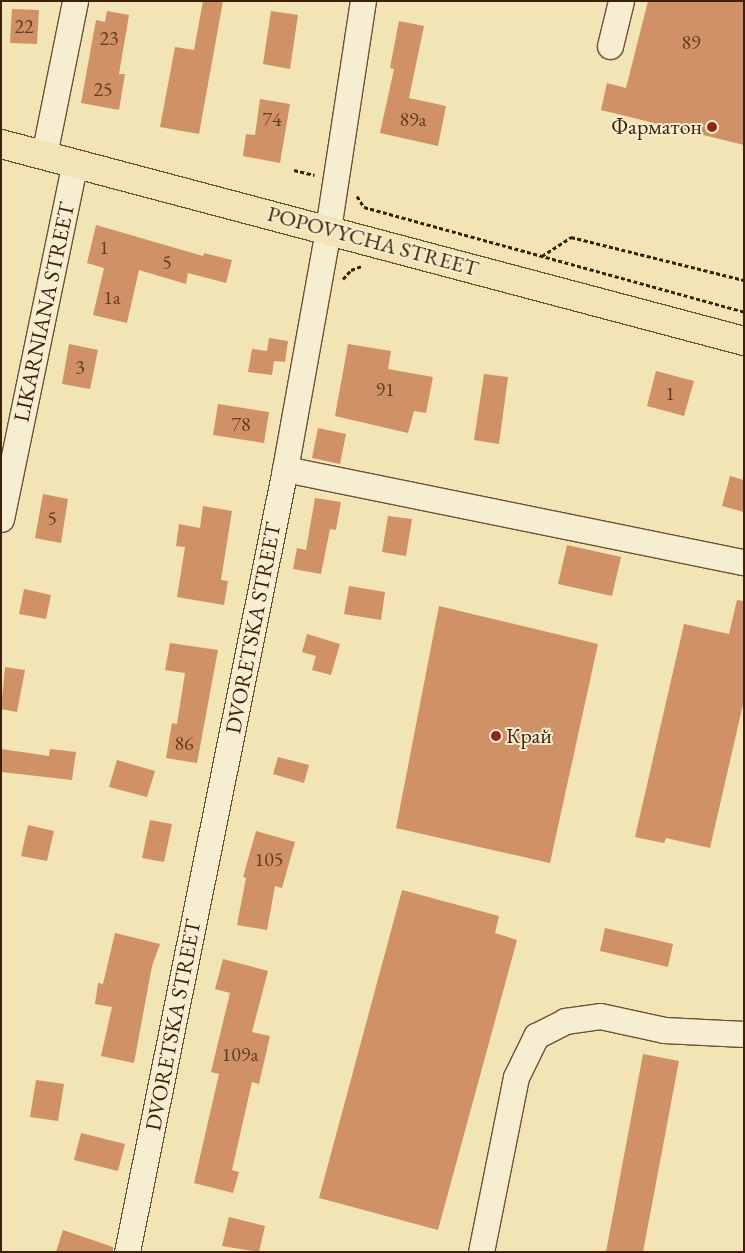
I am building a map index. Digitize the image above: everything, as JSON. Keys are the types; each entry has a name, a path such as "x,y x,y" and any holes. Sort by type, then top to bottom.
{"main road":[{"name":"POPOVYCHA STREET","path":"1,144 744,340"}],"street":[{"path":"44,155 75,1"},
{"name":"DVORETSKA STREET","path":"127,1252 285,469 328,229 363,1"},
{"path":"610,46 622,1"},
{"name":"LIKARNIANA STREET","path":"1,519 75,163"},
{"path":"285,469 744,562"},
{"path":"481,1252 516,1077 536,1036 565,1020 600,1016 664,1030 744,1034"}],"path":[{"path":"294,170 347,182 364,207 744,312"},
{"path":"542,256 571,237 744,280"},
{"path":"342,281 351,270 367,264"}],"building":[{"path":"203,1 223,1 199,134 160,127 175,47 194,50"},
{"path":"648,1 744,1 744,145 601,110 607,83 626,88"},
{"path":"12,9 39,10 37,44 10,43"},
{"path":"107,11 129,15 119,74 125,74 119,110 81,103 96,20 105,22"},
{"path":"271,11 298,15 290,69 263,64"},
{"path":"399,21 424,26 409,98 446,106 438,146 380,133 394,69 390,68"},
{"path":"260,99 290,104 280,163 243,156 246,134 255,135"},
{"path":"96,225 203,256 204,253 232,260 226,283 188,273 186,284 139,270 127,323 93,315 104,268 87,263"},
{"path":"269,338 288,341 285,362 274,361 272,375 248,372 252,349 267,351"},
{"path":"69,344 98,350 90,389 62,384"},
{"path":"348,344 391,351 388,369 433,377 426,413 414,411 408,433 335,416"},
{"path":"656,371 694,381 684,416 647,406"},
{"path":"484,374 508,377 499,444 474,440"},
{"path":"218,404 269,412 264,443 213,435"},
{"path":"318,428 346,434 340,464 312,458"},
{"path":"730,476 744,480 744,512 722,506"},
{"path":"43,494 68,499 61,543 35,538"},
{"path":"315,498 341,502 336,530 330,529 321,574 293,569 297,548 306,550"},
{"path":"203,506 232,511 221,580 228,581 224,605 177,597 185,547 176,546 179,524 200,528"},
{"path":"388,516 412,519 406,556 382,552"},
{"path":"567,545 621,557 612,596 558,584"},
{"path":"349,586 385,592 381,620 344,614"},
{"path":"24,589 51,595 46,619 19,614"},
{"path":"737,600 744,601 744,700 710,848 666,838 664,843 635,837 684,624 729,634"},
{"name":"Край","path":"439,606 598,644 550,863 396,828"},
{"path":"307,634 340,644 331,675 312,670 316,656 302,652"},
{"path":"170,643 218,650 197,763 166,758 172,723 177,724 185,673 165,670"},
{"path":"5,667 25,670 17,712 1,709"},
{"path":"1,749 49,756 50,749 76,752 72,780 1,772"},
{"path":"278,757 309,765 304,783 273,774"},
{"path":"117,760 155,771 147,797 109,787"},
{"path":"150,820 172,824 164,862 142,858"},
{"path":"28,825 54,831 47,861 21,856"},
{"path":"256,831 295,842 282,888 275,886 267,930 237,925 246,878 243,877"},
{"path":"402,890 499,916 495,933 517,940 438,1230 319,1198"},
{"path":"605,928 673,944 668,967 600,951"},
{"path":"115,933 160,944 152,966 134,1063 101,1056 112,1007 95,1004 98,983 103,984"},
{"path":"223,959 268,971 252,1032 270,1036 259,1084 252,1082 232,1170 239,1172 233,1193 194,1183 219,1074 211,1072 230,993 215,989"},
{"path":"643,1054 679,1061 643,1252 606,1252"},
{"path":"36,1080 64,1084 58,1121 30,1117"},
{"path":"81,1133 125,1144 118,1171 74,1160"},
{"path":"229,1217 265,1226 259,1252 222,1246"},
{"path":"63,1230 113,1247 113,1252 56,1252"}],"place":[{"name":"Фарматон","path":"712,127"},
{"name":"Край","path":"496,736"}]}
